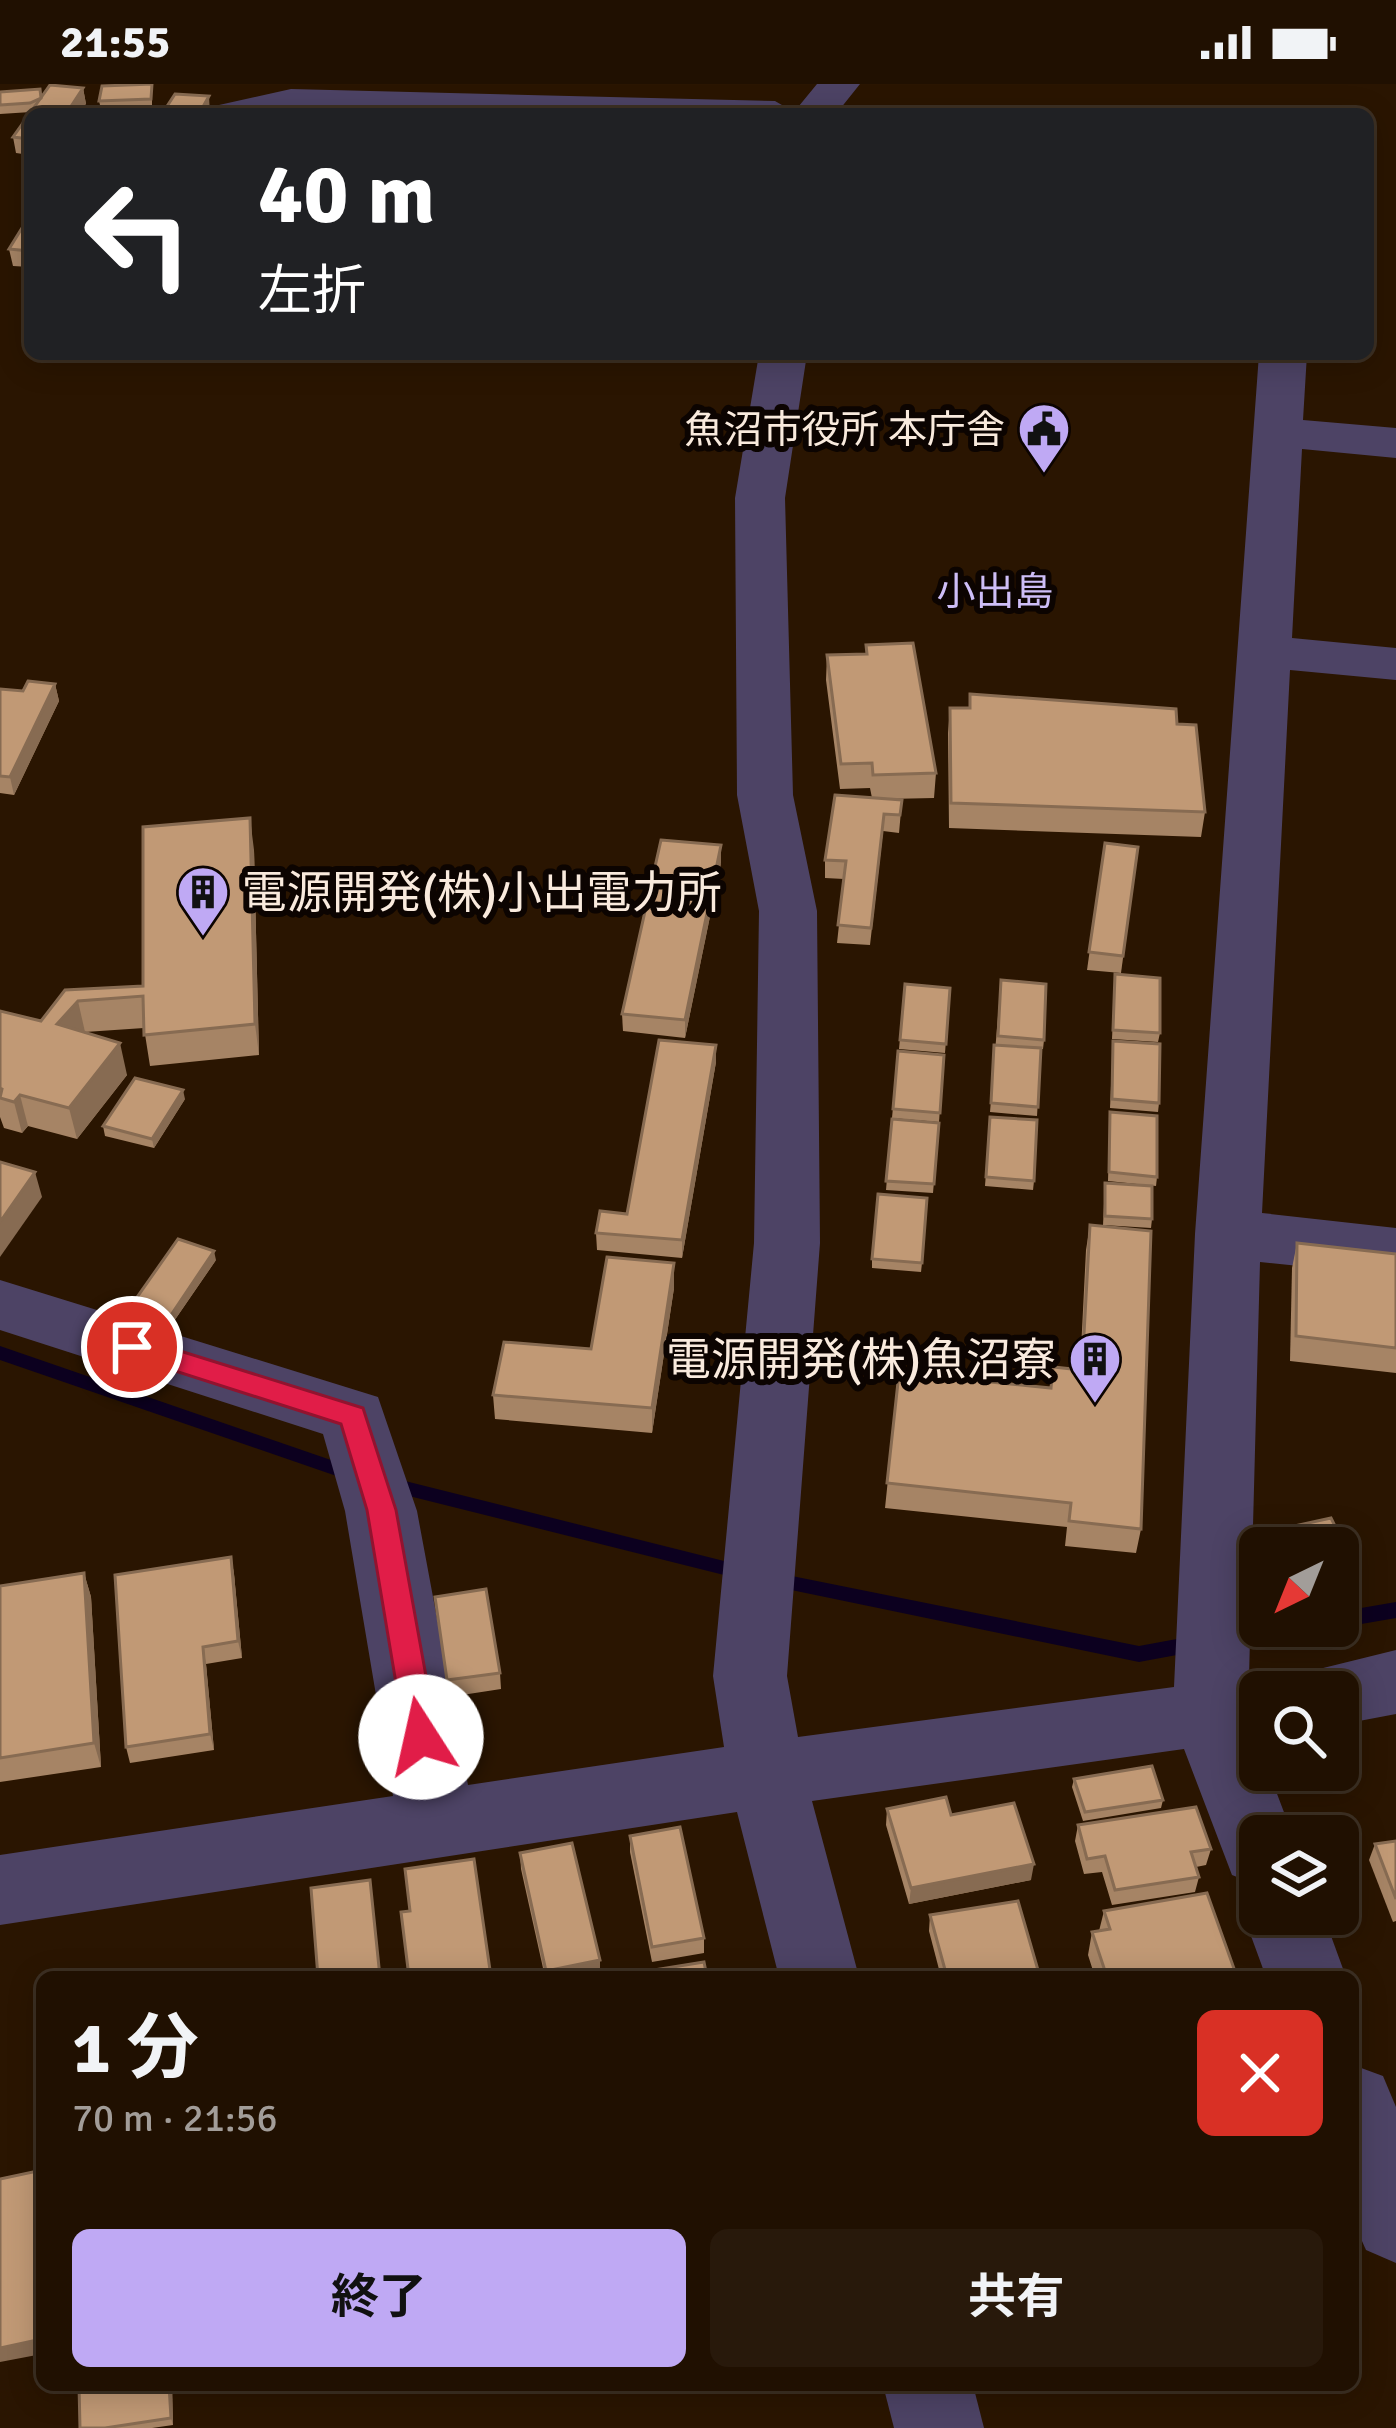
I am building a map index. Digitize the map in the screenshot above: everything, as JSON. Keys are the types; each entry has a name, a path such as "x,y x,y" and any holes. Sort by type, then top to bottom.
{"street":[{"path":"819,108 839,84"},
{"path":"262,108 291,102 533,108"},
{"path":"782,360 760,498 765,795 788,911 787,1243 750,1676 766,1774 817,1971"},
{"path":"1254,1815 1213,1597 1228,1234 1283,360"},
{"path":"1279,432 1396,443"},
{"path":"1264,651 1396,664"},
{"path":"1228,1234 1396,1252"},
{"path":"0,1305 353,1416 381,1510 437,1828"},
{"path":"1359,1689 1396,1682"},
{"path":"0,1890 437,1828 766,1774 1235,1712"},
{"path":"1291,1935 1304,1971"},
{"path":"1359,2120 1396,2221"},
{"path":"930,2391 939,2428"}],"building":[{"path":"152,84 151,99 99,101 102,86"},
{"path":"50,85 83,88 70,108 34,108"},
{"path":"40,89 41,98 30,103 0,105 0,92"},
{"path":"175,94 209,96 202,108 166,108"},
{"path":"24,122 24,138 13,137"},
{"path":"24,225 24,250 9,249"},
{"path":"913,643 936,773 873,775 872,763 841,764 827,655 867,654 866,645"},
{"path":"28,681 55,684 10,777 0,776 0,689 23,691"},
{"path":"970,694 1176,709 1177,724 1196,725 1205,812 951,803 950,708 970,708"},
{"path":"835,795 902,800 900,815 884,814 871,928 838,925 846,861 825,860"},
{"name":"電源開発(株)小出電力所","path":"250,818 255,1024 144,1035 143,996 78,1001 57,1024 120,1043 69,1108 20,1095 14,1102 0,1098 0,1011 41,1021 65,990 143,986 143,827"},
{"path":"661,840 721,845 685,1020 622,1014"},
{"path":"1105,843 1138,847 1123,956 1089,952"},
{"path":"1115,974 1160,978 1160,1033 1113,1030"},
{"path":"1001,980 1046,984 1044,1040 998,1036"},
{"path":"905,984 950,988 946,1044 900,1040"},
{"path":"659,1040 716,1045 682,1240 596,1233 600,1211 627,1214"},
{"path":"1113,1041 1160,1044 1159,1103 1112,1099"},
{"path":"994,1045 1041,1048 1038,1107 991,1103"},
{"path":"898,1051 944,1055 940,1113 893,1109"},
{"path":"135,1078 183,1090 152,1139 103,1126"},
{"path":"1110,1112 1157,1116 1157,1177 1109,1172"},
{"path":"990,1117 1037,1120 1034,1181 986,1177"},
{"path":"892,1119 939,1123 934,1184 886,1181"},
{"path":"0,1162 35,1172 0,1222"},
{"path":"1105,1183 1152,1186 1152,1219 1105,1216"},
{"path":"878,1194 927,1198 922,1263 872,1259"},
{"name":"電源開発(株)魚沼寮","path":"1090,1225 1151,1231 1141,1529 1069,1521 1071,1503 887,1483 899,1373 1051,1388 1053,1367 1082,1370"},
{"path":"178,1239 214,1251 171,1315 133,1303"},
{"path":"1297,1243 1396,1254 1396,1348 1296,1336"},
{"path":"607,1257 674,1263 652,1408 493,1395 504,1342 591,1349"},
{"path":"1331,1518 1336,1527 1290,1527"},
{"path":"231,1557 238,1641 203,1647 210,1734 126,1747 115,1575"},
{"path":"84,1573 94,1743 0,1758 0,1586"},
{"path":"486,1589 500,1673 447,1680 435,1597"},
{"path":"1152,1766 1163,1800 1085,1812 1074,1779"},
{"path":"946,1797 951,1815 1014,1803 1034,1864 911,1888 887,1809"},
{"path":"1196,1807 1211,1849 1191,1852 1199,1877 1115,1890 1105,1856 1087,1859 1078,1825"},
{"path":"680,1827 704,1938 652,1947 630,1836"},
{"path":"1396,1841 1396,1899 1375,1844"},
{"path":"572,1843 600,1960 546,1971 520,1853"},
{"path":"474,1859 490,1971 408,1971 401,1912 410,1911 405,1869"},
{"path":"370,1880 379,1971 318,1971 311,1888"},
{"path":"1207,1893 1235,1971 1105,1971 1092,1932 1110,1929 1104,1911"},
{"path":"1018,1901 1038,1971 945,1971 930,1915"},
{"path":"704,1962 706,1971 648,1971"},
{"path":"36,2171 36,2340 0,2348 0,2179"},
{"path":"79,2391 169,2391 171,2418 80,2428"}],"waterway":[{"path":"0,1353 351,1474"},
{"path":"393,1485 740,1572"},
{"path":"772,1579 1139,1654 1193,1644"},
{"path":"1359,1616 1396,1610"},
{"path":"1231,1638 1239,1637"}],"place":[{"name":"魚沼市役所 本庁舎","path":"1044,475"},
{"name":"電源開発(株)小出電力所","path":"203,938"},
{"name":"電源開発(株)魚沼寮","path":"1095,1405"}],"district":[{"name":"小出島","path":"995,591"}],"route":[{"path":"132,1347 353,1416 381,1510 421,1737"}]}
